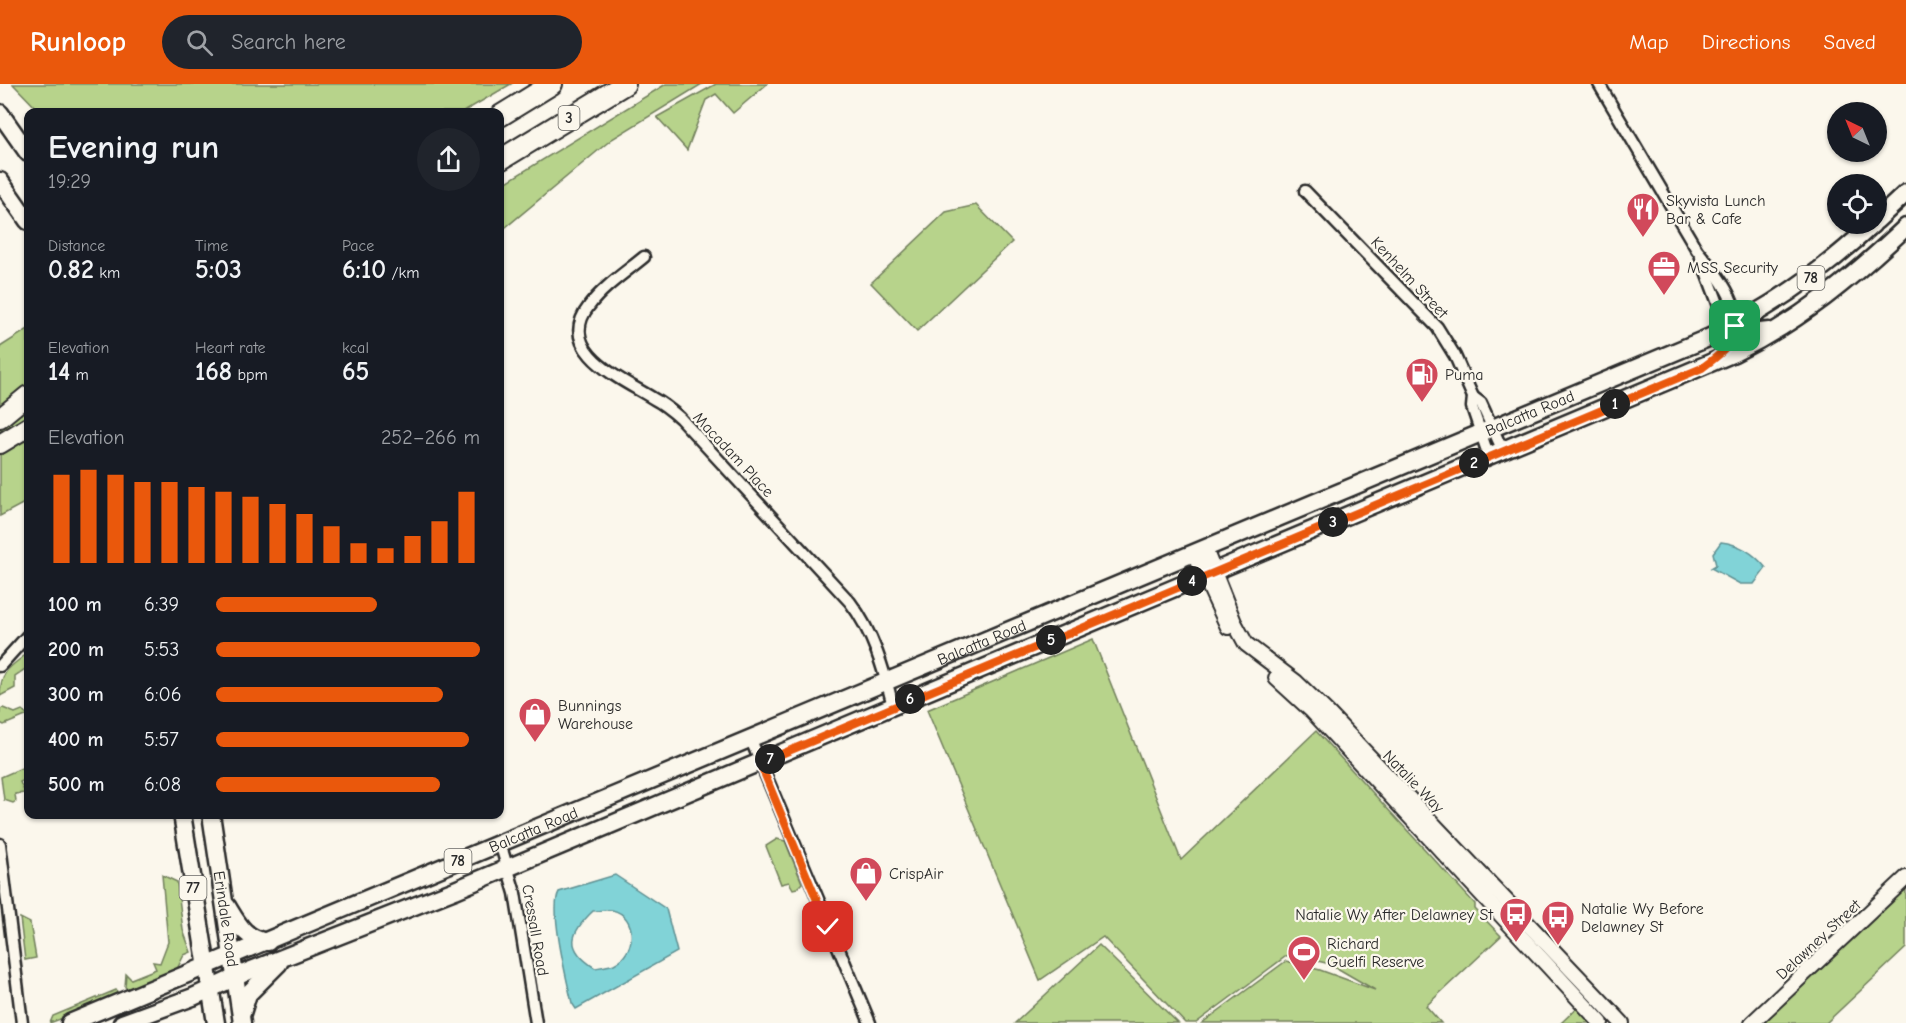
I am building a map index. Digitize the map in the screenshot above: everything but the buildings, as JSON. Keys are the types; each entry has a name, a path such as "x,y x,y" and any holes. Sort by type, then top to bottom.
{"highway":[{"name":"3","path":"504,114 552,84"},
{"name":"3","path":"504,158 625,84"},
{"path":"0,420 24,399"},
{"path":"0,420 24,406"},
{"path":"0,444 24,429"}],"main road":[{"path":"0,113 24,147"},
{"path":"0,181 24,215"},
{"name":"Balcatta Road","path":"1887,211 1906,193"},
{"name":"Balcatta Road","path":"122,1023 210,990 760,763 1702,368 1755,344 1793,321 1833,293 1906,227"},
{"name":"Balcatta Road","path":"70,1023 1708,338 1734,321 1755,315 1809,280 1861,234"},
{"name":"Erindale Road","path":"183,819 216,1023"},
{"name":"Erindale Road","path":"211,819 241,1020"},
{"path":"223,900 245,933 255,940 268,942"},
{"path":"241,1020 248,994 281,960"}],"street":[{"path":"1599,84 1698,250 1734,321 1742,331 1757,332 1793,321"},
{"name":"Kenhelm Street","path":"1305,192 1331,215 1437,327 1455,356 1473,397 1472,407 1496,454"},
{"path":"1698,250 1712,268 1734,321 1734,339 1725,350 1702,368"},
{"name":"Macadam Place","path":"644,257 590,304 582,317 580,330 582,344 589,355 607,372 657,400 680,418 839,589 861,618 888,682 894,706"},
{"name":"Natalie Way","path":"1199,551 1248,645 1296,682 1327,712 1622,1023"},
{"name":"Natalie Way","path":"1209,573 1237,644 1311,710 1601,1023"},
{"path":"0,666 24,639"},
{"path":"751,740 870,1023"},
{"name":"Cressall Road","path":"500,843 509,867 536,1023"},
{"path":"0,844 22,1023"},
{"name":"Delawney Street","path":"1752,1023 1906,878"}],"green space":[{"path":"13,84 511,84 470,108 36,108"},
{"path":"666,84 702,84 612,139 504,229 504,184"},
{"path":"716,84 767,84 733,113 716,94 706,100 687,150 657,117"},
{"path":"976,205 1012,242 917,331 871,283 946,212"},
{"path":"24,332 24,503 0,516 0,347"},
{"path":"1093,639 1181,860 1316,731 1475,904 1475,909 1501,936 1426,1006 1441,1023 1202,1023 1286,961 1320,970 1375,990 1330,964 1289,954 1196,1023 1185,1023 1103,937 1040,980 927,710"},
{"path":"24,656 24,670 15,676 15,688 0,696 4,675"},
{"path":"0,709 15,713 22,710 24,717 4,725 0,723"},
{"path":"24,767 24,780 20,782 24,793 15,794 16,801 13,803 4,800 1,777"},
{"path":"777,839 785,841 802,883 797,888 793,889 789,882 781,884 766,846"},
{"path":"162,875 177,882 183,930 191,952 184,955 176,971 129,990 125,987 126,974 131,979 156,969 153,962 160,963 168,942"},
{"path":"1906,888 1906,948 1826,1023 1761,1023"},
{"path":"20,918 30,923 36,958 25,960"},
{"path":"1099,945 1178,1023 1015,1023"},
{"path":"116,990 120,996 50,1023 53,1016"},
{"path":"1580,1005 1593,1023 1561,1023"}],"water":[{"path":"1721,542 1746,550 1766,568 1754,584 1740,584 1711,568 1716,565 1713,553"},
{"path":"615,875 666,909 677,952 576,1009 572,1003 557,929 556,901 559,892","holes":["612,910 621,914 627,920 631,936 627,952 621,959 614,964 595,968 578,954 574,940 579,926 593,911"]}],"place":[{"name":"Skyvista Lunch Bar & Cafe","path":"1643,238"},
{"name":"MSS Security","path":"1664,296"},
{"name":"Puma","path":"1422,403"},
{"name":"Bunnings Warehouse","path":"535,743"},
{"name":"CrispAir","path":"866,902"},
{"name":"Natalie Wy After Delawney St","path":"1516,943"},
{"name":"Natalie Wy Before Delawney St","path":"1558,946"},
{"name":"Richard Guelfi Reserve","path":"1304,981"}],"route":[{"path":"828,927 760,763 1702,368 1725,350 1734,339 1737,328 1735,326"}]}
